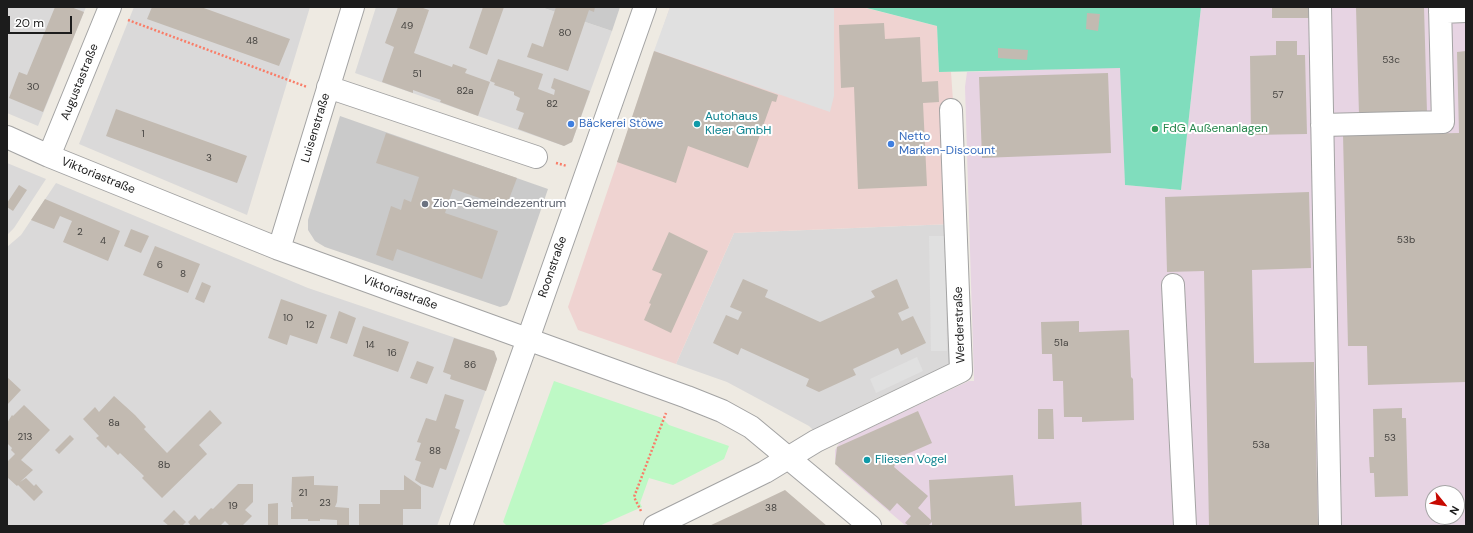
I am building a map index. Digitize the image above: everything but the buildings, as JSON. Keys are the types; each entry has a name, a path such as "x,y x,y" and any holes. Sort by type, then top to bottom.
{"street":[{"name":"Luisenstraße","path":"280,249 352,7"},
{"name":"Roonstraße","path":"461,526 645,7"},
{"path":"1320,7 1330,526"},
{"path":"1322,125 1443,122 1440,9 1466,11"},
{"name":"Augustastraße","path":"49,156 109,10"},
{"path":"327,91 536,157"},
{"name":"Werderstraße","path":"648,519 765,472 816,441 961,371 951,110"},
{"name":"Viktoriastraße","path":"7,137 49,156 280,249 674,392 722,411 751,427 788,457"},
{"path":"1172,285 1185,526"},
{"path":"788,457 870,526"}],"path":[{"path":"109,10 327,91"},
{"path":"536,157 586,172"},
{"path":"648,519 634,497 674,392"}],"shaded area":[{"path":"7,7 86,7 38,126 7,113"},
{"path":"134,7 310,7 247,215 79,144"},
{"path":"376,7 541,7 612,31 572,142 564,146 355,73"},
{"path":"541,7 620,7 612,31"},
{"path":"670,7 862,7 937,26 939,72 951,72 953,101 951,224 734,233 676,364 578,330 568,307"},
{"path":"670,7 834,7 834,96 830,112 654,51"},
{"path":"1201,7 1466,7 1466,526 906,526 839,469 835,459 835,450 840,442 969,381 974,381 965,87 967,72 1121,67 1125,185 1181,190"},
{"path":"340,116 548,189 507,305 500,307 325,247 315,241 308,230 308,220"},
{"path":"7,163 46,179 14,228 7,235"},
{"path":"56,183 308,288 494,351 497,359 437,526 7,526 7,247 21,235"},
{"path":"951,224 951,365 875,399 813,430 809,426 727,382 676,364 734,233"},
{"path":"929,236 945,236 947,351 931,351"},
{"path":"917,357 923,371 876,393 870,379"}],"green space":[{"name":"FdG Außenanlagen","path":"863,7 1201,7 1181,190 1125,185 1120,68 939,72 937,26"},
{"path":"554,381 662,418 669,425 729,446 724,459 673,485 649,478 640,503 642,507 599,526 507,526 503,522"}],"place":[{"name":"Bäckerei Stöwe","path":"571,124"},
{"name":"Autohaus Kleer GmbH","path":"697,124"},
{"name":"FdG Außenanlagen","path":"1155,129"},
{"name":"Netto Marken-Discount","path":"891,144"},
{"name":"Zion-Gemeindezentrum","path":"425,204"},
{"name":"Fliesen Vogel","path":"867,460"}]}
